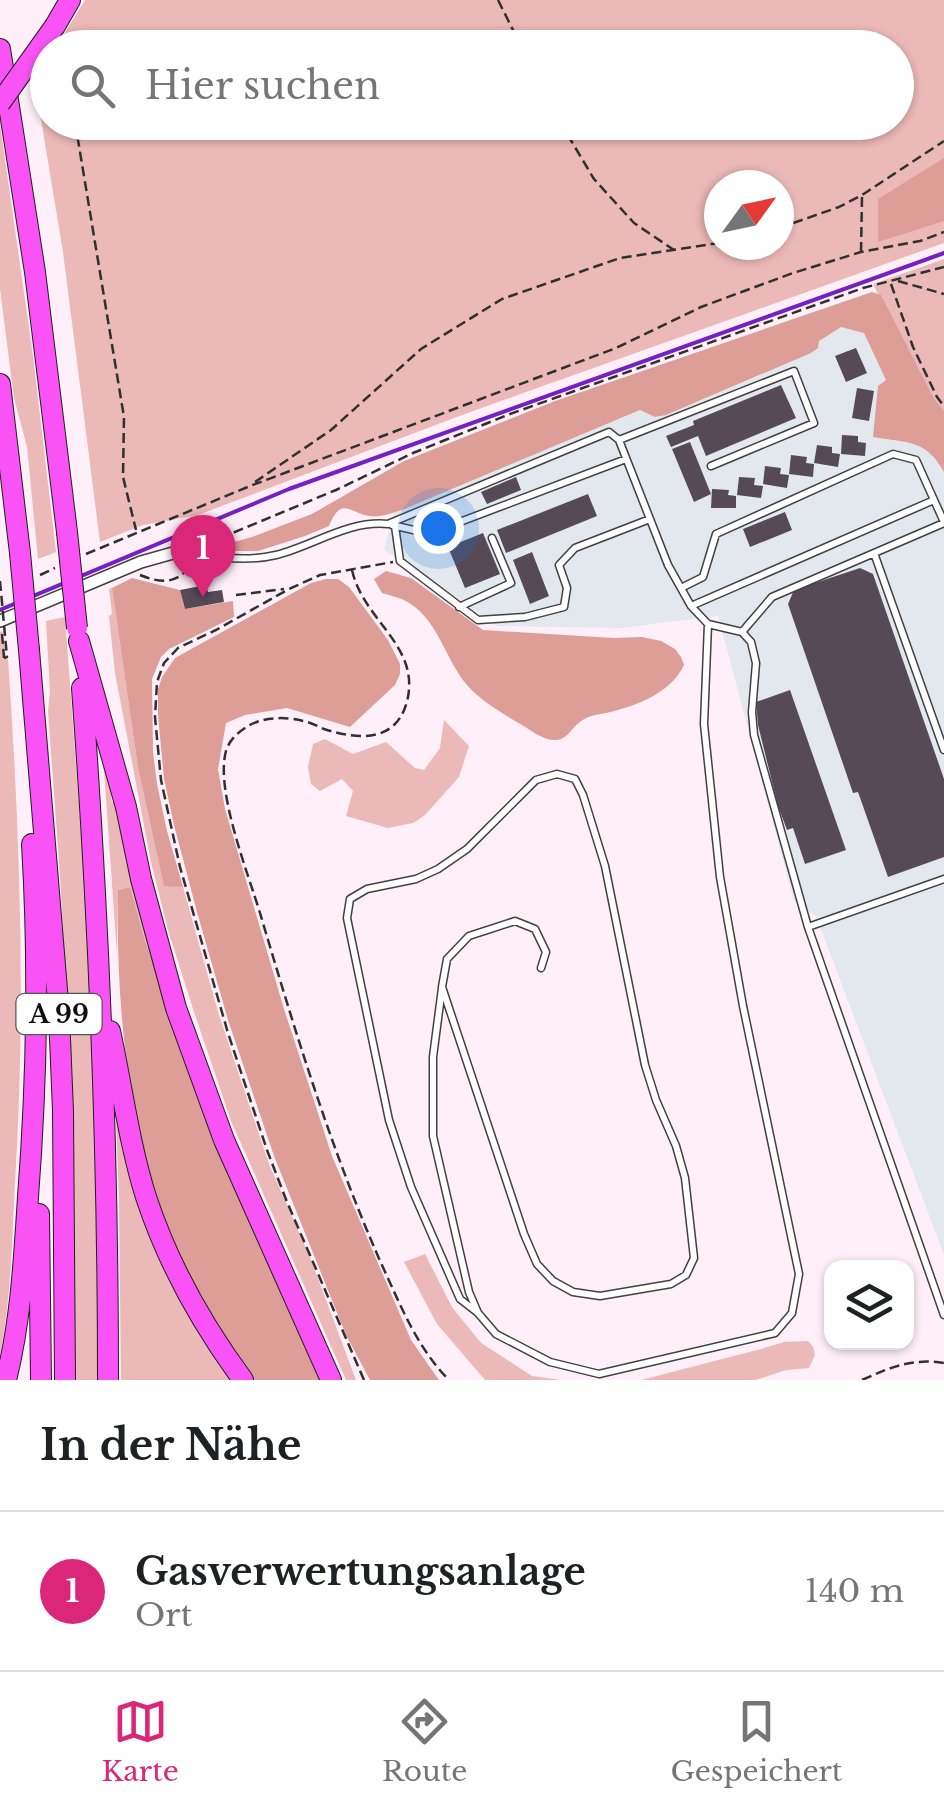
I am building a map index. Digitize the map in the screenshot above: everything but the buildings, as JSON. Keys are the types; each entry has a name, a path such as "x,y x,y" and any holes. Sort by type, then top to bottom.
{"highway":[{"path":"52,30 70,0"},
{"name":"A 99","path":"0,49 33,253 78,635 95,868 108,1380"},
{"path":"0,103 30,61"},
{"name":"A 99","path":"0,384 16,519 18,654 59,1014 65,1380"},
{"path":"78,635 176,1008 224,1140 331,1380"},
{"path":"6,1380 22,1289 35,1053 33,864 18,654"},
{"path":"99,978 146,1197 188,1296 243,1380"},
{"path":"33,1142 39,1212 42,1380"}],"street":[{"path":"1,627 132,565 173,553 198,553"}],"lane":[{"path":"619,440 794,371 814,422 711,466"},
{"path":"391,525 609,432 619,440 668,565 691,606 708,624 742,632 751,642 756,664 754,735 808,927 944,1315"},
{"path":"681,588 703,577 716,534 893,454 916,460 944,523 772,597 742,632"},
{"path":"198,553 229,560 275,555 350,527 391,525 436,531 626,459"},
{"path":"691,606 934,500"},
{"path":"391,525 400,561 478,620 525,617 564,607 567,588 559,565 574,548 650,519"},
{"path":"460,607 511,583 492,538"},
{"path":"874,553 944,750"},
{"path":"442,987 524,1234 538,1264 553,1280 573,1292 600,1296 671,1284 686,1275 694,1258 685,1178 645,1064 605,866 575,778 557,774 536,780 467,849 438,869 367,890 350,899 347,918 389,1120 410,1186 460,1299 496,1334 550,1362 599,1374 775,1333 792,1313 800,1274 720,878 704,724 708,624"},
{"path":"808,927 944,878"},
{"path":"478,1313 469,1292 433,1136 433,1057 447,959 469,936 515,920 535,929 546,952 541,968"}],"path":[{"path":"498,0 513,30"},
{"path":"78,140 124,417 122,476 136,532 616,348 701,307 861,252 944,232"},
{"path":"571,140 594,179 634,223 674,250"},
{"path":"794,222 862,195 944,141"},
{"path":"861,252 862,195"},
{"path":"250,486 331,430 421,349 502,299 620,258 704,245"},
{"path":"198,553 216,539 510,414 863,288 944,267"},
{"path":"896,281 944,294"},
{"path":"891,282 912,347 944,406"},
{"path":"364,1380 280,1184 228,1033 180,867 160,780 155,717 157,682 164,663 178,648 289,588 320,576 400,561"},
{"path":"352,570 356,588 404,656 410,683 405,711 396,724 363,738 302,720 270,718 251,724 236,734 227,748 223,770 229,810 285,999 349,1190 400,1306 431,1362 449,1380"},
{"path":"0,581 8,657 18,654 1,627"},
{"path":"236,594 289,588"},
{"path":"862,1380 903,1363 944,1364"}],"shaded area":[{"path":"85,0 944,0 944,243 462,415 198,515 143,525 100,542 63,252 44,140 914,140 914,30 66,30"},
{"path":"0,124 56,552 38,559 27,447 14,398 0,289"},
{"path":"944,158 944,221 878,242 878,199"},
{"path":"944,259 944,422 873,284"},
{"path":"872,292 881,295 934,399 944,411 944,472 923,448 873,437 878,386 886,380 864,333 841,327 819,341 818,348 811,353 666,415 655,417 640,410 402,510 373,516 346,508 338,511 329,526 258,551 227,551 223,545 312,514 404,461 555,401"},
{"path":"881,303 944,422 944,1255 816,916 794,901 718,616 621,628 497,626 384,550 394,512 641,410 655,417 666,415 756,377"},
{"path":"386,571 411,578 483,630 642,637 675,649 684,665 669,684 648,698 590,716 564,737 547,739 473,691 416,607 382,593 374,579"},
{"path":"132,578 180,590 185,609 233,601 234,617 169,649 161,657 152,679 157,784 183,887 164,886 138,768 112,588"},
{"path":"338,579 349,587 388,640 400,664 395,685 350,727 287,708 245,715 226,723 218,769 225,809 332,1156 411,1340 439,1380 370,1380 346,1335 274,1156 228,1020 164,779 158,689 175,658 311,583"},
{"path":"112,588 138,768 164,885 183,887 219,1015 269,1164 311,1260 356,1380 346,1380 231,1121 168,930 115,673 109,616"},
{"path":"65,617 95,1086 99,1380 73,1380 71,1090 46,621"},
{"path":"3,631 16,790 21,985 12,1248 0,1356 0,632"},
{"path":"444,720 469,746 459,777 413,823 388,828 346,816 353,791 342,779 320,791 311,784 308,767 313,744 325,739 353,754 386,742 415,768 424,770 440,748"},
{"path":"103,756 112,802 119,802 173,1013 129,887 118,890 117,955"},
{"path":"130,887 145,941 173,1013 323,1380 254,1380 216,1325 185,1267 161,1208 143,1148 122,1022 118,890"},
{"path":"115,1092 237,1380 121,1380"},
{"path":"425,1254 452,1307 481,1343 532,1376 561,1380 485,1380 437,1324 404,1262"},
{"path":"808,1341 815,1355 809,1368 786,1370 756,1380 641,1380 784,1342"}],"railway":[{"path":"0,610 289,489 944,253"}],"place":[{"name":"Gasverwertungsanlage","path":"203,597"}]}
